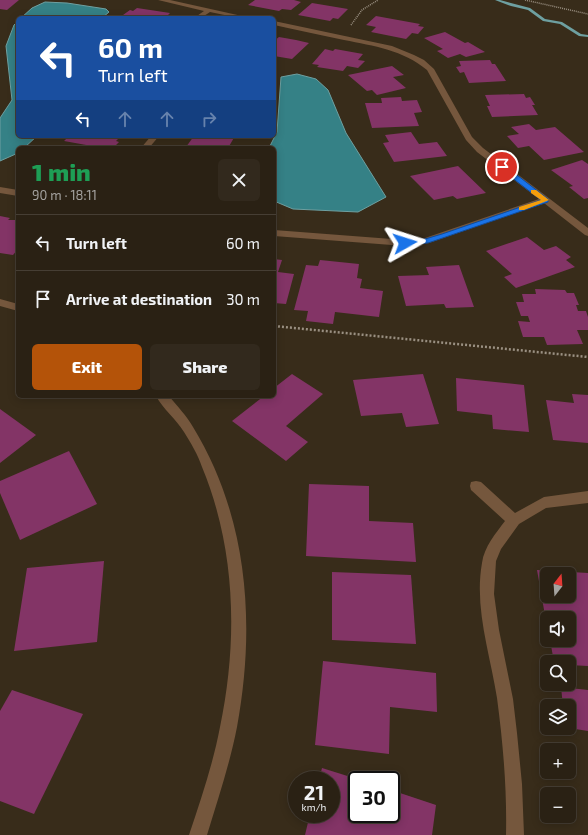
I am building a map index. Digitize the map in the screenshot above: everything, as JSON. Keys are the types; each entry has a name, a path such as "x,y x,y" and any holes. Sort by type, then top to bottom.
{"street":[{"path":"161,0 238,16"},
{"path":"200,16 209,10"},
{"path":"276,23 388,47 409,54 425,64 430,69 469,138 480,150 588,233"},
{"path":"147,146 153,138"},
{"path":"0,190 16,193"},
{"path":"276,233 405,243 426,241 546,200"},
{"path":"0,302 16,307"},
{"path":"164,398 192,435 209,467 219,491 233,546 239,601 238,654 231,713 216,778 198,835"},
{"path":"476,486 514,520"},
{"path":"515,835 516,806 505,699 487,598 489,560 501,536 514,520 544,503 588,497"}],"path":[{"path":"349,27 362,10 378,0"},
{"path":"525,0 553,4 588,14"},
{"path":"276,326 588,357"}],"water":[{"path":"45,2 67,3 106,9 109,12 104,16 23,16 32,8"},
{"path":"16,23 16,138 35,138 26,146 16,146 16,154 0,161 0,118 12,100 6,46"},
{"path":"297,74 316,79 328,90 346,133 386,197 358,212 293,209 276,202 276,146 270,146 274,138 276,138 277,132 281,77"}],"building":[{"path":"0,0 19,0 7,10 0,9"},
{"path":"255,0 294,0 301,2 291,10 282,9 279,11 248,5"},
{"path":"312,3 348,9 338,19 333,18 330,21 298,15"},
{"path":"137,8 170,13 167,16 123,15 130,10 133,11"},
{"path":"376,16 420,24 418,26 424,27 418,34 412,33 406,39 371,32 376,27 366,25"},
{"path":"445,32 465,43 468,42 485,52 466,57 460,54 448,58 437,51 443,49 424,38"},
{"path":"279,37 309,43 292,59 276,56 276,39"},
{"path":"325,49 333,51 335,49 363,54 358,60 365,61 358,68 347,66 343,71 317,67 319,65 312,64"},
{"path":"490,60 492,64 495,64 506,81 469,83 464,72 460,73 456,67 461,66 459,61"},
{"path":"392,66 404,75 393,77 406,88 377,95 372,90 367,91 348,75"},
{"path":"524,94 526,98 530,97 535,105 532,105 538,115 492,117 487,106 490,106 485,95"},
{"path":"401,97 402,101 417,100 422,112 414,113 419,126 372,128 365,103 382,103 381,98"},
{"path":"529,124 536,130 555,127 584,152 544,160 529,146 518,148 507,136 519,134 511,127"},
{"path":"411,132 419,144 437,142 447,156 394,162 383,143 389,142 385,135"},
{"path":"67,138 114,138 118,139 116,141 119,142 115,146 92,146 64,141"},
{"path":"193,138 234,138 229,146 187,146"},
{"path":"582,160 588,164 588,198 584,199 569,187 573,186 551,170"},
{"path":"458,166 486,193 457,199 453,196 434,200 410,176"},
{"path":"0,216 10,218 8,220 16,219 16,251 13,255 0,253"},
{"path":"527,237 544,250 556,246 571,257 566,260 575,267 516,288 504,277 512,274 486,251"},
{"path":"276,259 282,260 278,272 294,274 286,304 276,303"},
{"path":"320,260 359,264 357,278 362,279 360,288 383,291 379,317 335,312 333,324 306,321 308,311 294,310 306,265 318,266"},
{"path":"459,265 474,307 446,308 444,304 406,306 398,276 429,275 426,267"},
{"path":"535,289 565,290 567,293 574,293 579,305 576,305 578,311 586,311 588,317 588,330 577,330 583,344 547,345 544,337 523,337 518,321 530,322 528,316 521,316 516,302 524,302 522,294 536,294"},
{"path":"292,374 323,394 286,426 308,442 286,461 232,421 261,398 276,398 276,386"},
{"path":"423,374 439,424 406,427 402,413 361,416 353,380"},
{"path":"456,378 524,385 529,432 493,429 492,415 457,411"},
{"path":"572,394 588,395 588,443 553,440 546,400 574,403"},
{"path":"0,409 36,435 0,463"},
{"path":"69,451 97,504 20,540 0,493 0,481"},
{"path":"309,484 369,486 369,521 413,523 416,562 306,556"},
{"path":"104,561 97,642 14,651 27,568"},
{"path":"537,570 540,570 540,587"},
{"path":"332,572 411,575 416,644 332,640"},
{"path":"576,572 588,573 588,666 576,665 576,655 553,655 551,647 576,647 576,611 544,611 543,603 576,603"},
{"path":"323,661 436,673 437,712 390,707 389,754 315,745"},
{"path":"576,689 588,690 588,731 576,729 576,699 562,699 561,691 576,691"},
{"path":"12,690 83,714 34,814 0,801 0,711"},
{"path":"322,768 332,771 321,771"},
{"path":"340,774 348,776 348,823 400,823 400,793 436,805 432,835 305,835 308,823 340,823"}],"waterway":[{"path":"497,0 529,9 544,20 561,23 580,35 588,36"}],"slow traffic":[{"path":"521,209 546,200 533,191"}],"route":[{"path":"405,243 426,241 546,200 502,167"}]}
